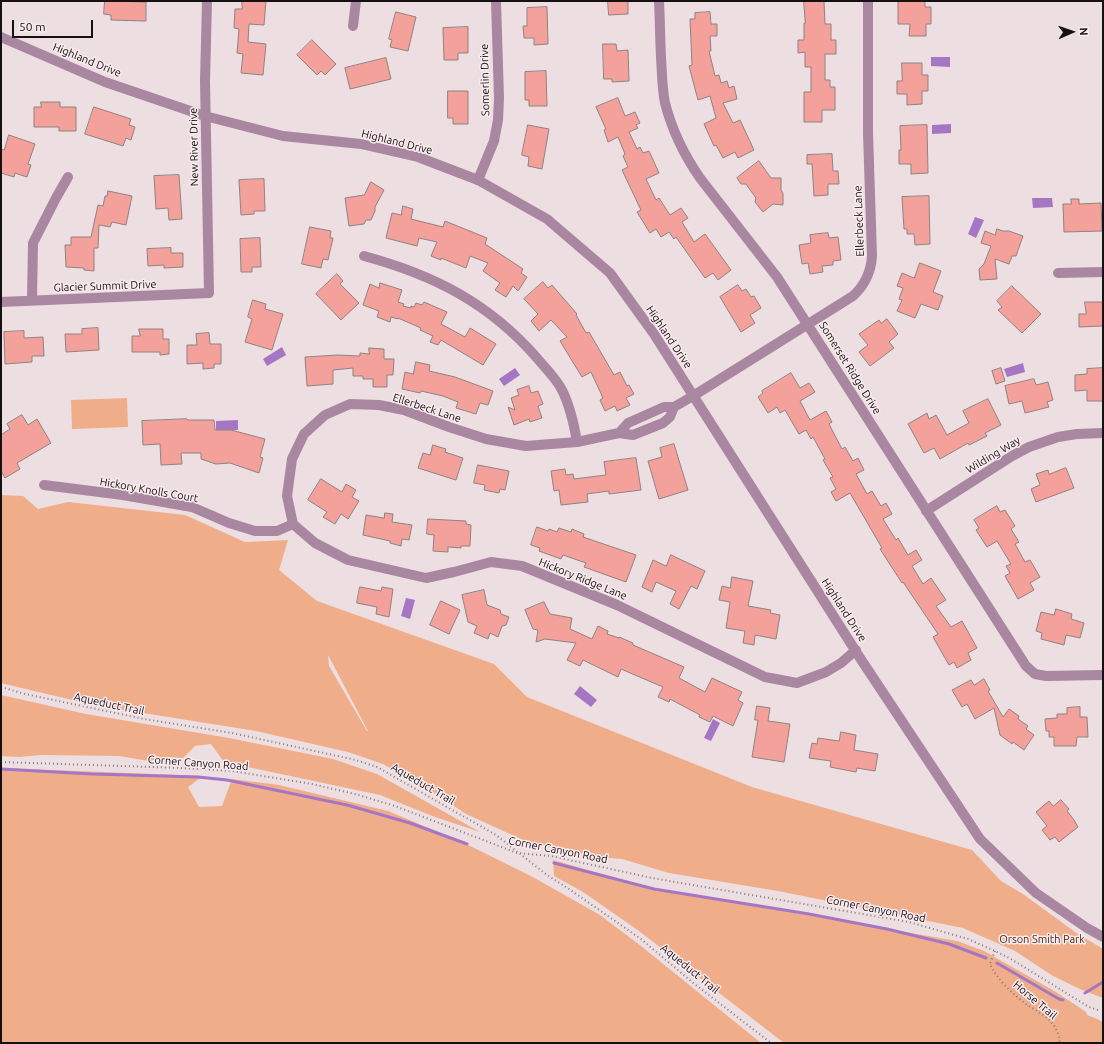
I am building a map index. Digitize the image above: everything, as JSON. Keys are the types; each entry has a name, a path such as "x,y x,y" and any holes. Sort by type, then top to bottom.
{"street":[{"name":"New River Drive","path":"207,1 205,37 205,116 209,293"},
{"path":"353,26 356,1"},
{"name":"Somerlin Drive","path":"478,180 494,141 498,120 499,98 496,1"},
{"name":"Somerset Ridge Drive","path":"659,1 662,78 665,101 679,143 689,162 777,277 1026,666 1035,674 1046,676 1103,675"},
{"name":"Ellerbeck Lane","path":"619,433 628,423 664,407 674,407 808,325 853,296 867,278 872,263 867,125 868,1"},
{"name":"Highland Drive","path":"1,37 105,82 205,116 284,136 361,144 418,157 478,180 547,219 610,273 654,334 856,650 980,839 1036,893 1087,928 1103,937"},
{"path":"32,300 33,243 68,177"},
{"path":"364,256 394,264 432,279 469,298 502,323 525,344 561,389 572,417 578,442"},
{"path":"1058,273 1103,272"},
{"name":"Glacier Summit Drive","path":"1,302 209,293"},
{"name":"Ellerbeck Lane","path":"293,524 287,496 292,459 304,434 325,415 350,404 379,405 404,410 449,428 486,440 526,446 578,442 619,433 633,435 662,423 670,417 674,407"},
{"name":"Wilding Way","path":"926,511 1012,456 1029,447 1058,437 1077,434 1103,433"},
{"name":"Hickory Knolls Court","path":"44,485 123,495 192,507 229,523 255,532 277,531 293,524"},
{"name":"Hickory Ridge Lane","path":"293,524 315,543 348,560 426,578 491,562 522,566 616,605 765,677 797,683 826,672 841,663 856,650"}],"path":[{"name":"Aqueduct Trail","path":"1,687 25,694 144,719 232,733 367,763 377,767 496,835 517,853 547,875 641,939 692,982 771,1043"},
{"name":"Corner Canyon Road","path":"1,762 224,770 312,784 355,794 395,806 517,853 551,856 659,879 909,922 968,939 995,951 1011,959 1089,1007 1098,1010"},
{"name":"Horse Trail","path":"995,951 990,964 992,970 1025,1003 1051,1021 1059,1035 1060,1043"}],"green space":[{"path":"127,398 128,427 72,429 71,400"},
{"name":"Orson Smith Park","path":"1,495 23,496 38,509 68,502 185,515 245,542 288,540 279,570 317,601 494,664 527,697 752,787 972,850 1001,881 1023,894 1075,932 1103,949 1103,998 1053,976 1015,951 963,928 778,891 669,873 622,859 598,857 530,843 466,814 436,794 383,764 348,752 256,731 93,705 1,683","holes":["328,655 368,731 329,666"]},
{"path":"1,695 86,714 229,738 333,759 377,774 480,832 435,817 380,795 224,762 211,744 195,746 183,758 168,757 149,761 119,756 1,756"},
{"path":"1,768 203,776 188,787 199,807 222,806 232,779 279,785 388,811 462,842 531,876 600,915 641,946 761,1043 1,1043"},
{"path":"553,860 651,888 957,941 984,951 1056,992 1086,1012 1087,1015 1103,1022 1103,1043 784,1043 639,931 583,892 554,876"}],"shaded area":[{"path":"931,57 950,57 950,67 931,66"},
{"path":"951,124 951,133 932,134 932,125"},
{"path":"1032,198 1052,198 1053,207 1033,208"},
{"path":"975,217 984,220 976,238 968,234"},
{"path":"282,347 286,355 267,366 263,359"},
{"path":"1023,363 1025,372 1007,377 1004,369"},
{"path":"515,368 520,375 504,386 499,379"},
{"path":"238,420 238,430 216,430 216,421"},
{"path":"406,598 415,600 410,619 401,616"},
{"path":"580,686 597,700 591,707 574,694"},
{"path":"713,719 720,723 711,741 704,738"}],"building":[{"path":"105,1 146,2 146,21 111,20 111,15 104,14"},
{"path":"242,1 266,1 264,25 249,24 248,42 266,44 263,75 241,73 243,54 237,53 239,29 234,28 235,9 242,9"},
{"path":"608,1 628,1 628,14 609,15"},
{"path":"804,1 824,1 825,24 831,24 831,40 836,40 836,54 825,54 825,80 830,80 830,87 835,87 835,110 822,110 822,122 804,122 804,92 811,92 811,67 805,67 805,52 798,53 798,40 804,40"},
{"path":"925,1 925,7 931,7 931,24 926,24 926,36 909,36 910,24 898,24 898,2"},
{"path":"547,7 548,44 534,45 534,38 524,38 523,26 527,26 527,8"},
{"path":"396,12 416,17 408,51 390,47 392,40 389,39"},
{"path":"710,12 711,24 717,24 717,36 710,36 711,51 709,51 715,76 719,75 721,83 727,81 729,88 734,86 737,99 723,103 733,123 740,120 754,150 738,158 735,152 723,158 716,145 714,146 704,124 716,118 710,96 698,100 689,66 692,65 690,19 695,19 695,13"},
{"path":"468,27 468,53 458,53 458,60 444,60 443,28"},
{"path":"312,40 336,64 325,75 321,71 317,75 297,55"},
{"path":"603,44 616,44 617,51 628,50 629,81 612,82 612,79 604,79"},
{"path":"386,58 391,79 350,89 345,68"},
{"path":"902,63 922,63 922,75 928,75 928,91 922,91 922,104 907,105 907,94 897,94 897,81 902,81"},
{"path":"546,71 547,106 529,106 529,100 525,100 525,72"},
{"path":"448,91 468,91 468,124 453,124 453,118 448,118"},
{"path":"618,98 625,116 635,112 640,123 636,125 638,128 629,132 637,149 640,147 643,153 649,151 659,173 646,179 656,200 659,198 670,215 681,208 688,218 682,222 694,242 705,234 731,270 718,280 713,273 705,278 676,237 674,239 669,232 661,237 656,229 650,233 637,212 641,210 622,170 628,167 623,156 625,154 618,137 608,142 604,130 606,129 596,107"},
{"path":"41,102 60,102 60,107 76,107 76,131 59,131 59,127 34,127 34,107 41,107"},
{"path":"94,107 131,119 129,125 135,127 131,140 126,138 123,146 85,134"},
{"path":"528,125 549,129 542,169 528,166 529,157 522,155"},
{"path":"927,125 928,173 911,174 911,164 899,164 899,150 901,150 900,126"},
{"path":"9,135 35,144 28,164 31,165 27,177 15,173 14,177 1,173 1,149 4,150"},
{"path":"832,154 833,171 838,171 839,184 828,184 828,195 814,196 812,164 807,164 807,155"},
{"path":"759,161 771,178 781,178 781,190 783,193 783,205 773,204 763,212 755,202 756,198 746,184 741,184 737,178"},
{"path":"179,175 182,219 169,220 168,208 156,209 154,176"},
{"path":"264,179 265,211 254,211 254,214 241,215 239,180"},
{"path":"371,182 384,190 375,207 371,220 366,220 364,224 349,226 345,198 364,195"},
{"path":"108,191 132,196 126,225 112,222 110,227 99,225 98,248 94,248 94,271 84,270 84,268 66,267 65,245 71,245 71,237 91,237 98,205 103,206 105,196 107,196"},
{"path":"929,196 930,244 915,245 914,234 907,234 907,229 904,229 902,197"},
{"path":"1071,199 1079,199 1079,204 1101,203 1102,231 1064,232 1063,204 1071,204"},
{"path":"403,206 413,209 411,219 443,227 445,221 487,238 485,244 523,269 521,273 527,277 518,291 513,286 506,297 495,290 500,283 483,271 488,263 470,256 466,268 441,258 441,260 431,256 437,242 419,238 417,246 386,238 392,213 401,215"},
{"path":"310,227 331,231 330,238 333,238 328,260 323,259 321,268 302,264"},
{"path":"997,229 1023,236 1016,256 1012,256 1009,264 995,259 997,279 980,280 979,269 984,264 991,246 981,243 985,231 995,235"},
{"path":"828,233 829,238 838,237 841,260 833,261 833,265 822,266 823,272 810,274 808,263 802,264 799,245 811,243 810,235"},
{"path":"260,238 261,267 252,267 252,272 241,272 240,239"},
{"path":"171,248 171,253 183,253 183,267 164,268 164,265 148,266 147,249"},
{"path":"920,263 941,271 933,292 943,296 938,310 921,304 915,318 897,311 902,300 899,299 903,288 897,286 902,273 914,278"},
{"path":"337,274 343,281 340,284 359,303 341,320 316,294"},
{"path":"543,282 548,288 552,285 577,314 576,315 586,333 589,332 614,375 620,372 627,386 629,385 634,394 626,398 630,405 617,411 615,406 605,411 600,400 603,398 591,372 582,377 560,341 567,337 551,320 539,331 531,321 538,314 524,299"},
{"path":"380,283 402,290 398,302 404,304 403,306 411,308 411,306 414,307 416,303 422,305 424,302 447,312 441,324 465,337 470,328 496,344 483,365 441,340 438,345 430,342 433,336 420,330 421,328 398,318 391,317 390,322 377,317 379,311 363,305 370,284 379,288"},
{"path":"738,285 742,291 746,289 751,297 754,296 761,308 750,315 755,323 741,332 720,297"},
{"path":"1012,286 1041,314 1022,333 998,310 1002,307 997,301"},
{"path":"253,300 266,304 265,309 283,314 272,350 245,342 252,319 248,317"},
{"path":"1085,302 1103,302 1103,326 1079,327 1079,314 1086,314"},
{"path":"887,319 898,334 889,342 894,348 870,366 859,352 868,345 859,334 879,320 881,323"},
{"path":"98,328 99,350 66,352 65,334 82,334 82,329"},
{"path":"139,329 163,329 163,339 169,339 169,354 160,355 160,352 132,352 132,336 140,336"},
{"path":"24,331 24,338 43,337 44,356 32,356 32,362 5,364 4,332"},
{"path":"209,333 210,344 221,344 221,364 214,364 214,368 203,369 203,363 187,364 187,345 197,345 196,334"},
{"path":"369,348 384,349 384,359 394,359 393,375 387,375 387,387 373,387 373,379 363,379 363,376 353,376 353,368 333,370 333,384 307,386 305,357 338,355 360,356 360,353 369,354"},
{"path":"416,362 430,365 429,371 455,377 493,391 488,405 480,403 476,414 456,408 458,402 443,396 421,391 420,393 402,389 405,372 413,374"},
{"path":"1001,368 1005,381 996,384 992,371"},
{"path":"1103,368 1103,401 1087,401 1087,390 1075,391 1075,375 1087,374 1087,369"},
{"path":"791,373 800,388 809,383 815,392 800,401 810,420 826,411 832,422 829,424 842,449 845,447 853,461 858,458 864,470 856,474 867,494 872,491 881,506 886,503 892,514 883,519 896,540 898,538 908,555 916,550 922,560 912,566 923,584 931,578 946,600 936,606 951,627 962,621 977,648 968,653 971,660 957,668 954,662 949,665 933,637 938,634 880,549 882,548 850,493 836,501 831,492 836,489 830,478 833,477 823,460 825,459 813,437 811,439 806,430 799,434 785,410 780,413 777,407 768,413 758,397 763,393 762,391"},
{"path":"1034,379 1036,385 1048,382 1053,400 1047,402 1049,407 1025,413 1022,401 1009,404 1005,386"},
{"path":"529,386 531,393 538,391 543,404 538,406 542,418 530,422 529,419 514,425 508,407 515,410 511,398 519,395 517,390"},
{"path":"988,399 1001,425 985,433 987,436 969,445 968,443 940,459 934,448 924,453 908,424 927,413 929,419 936,415 947,435 969,423 963,411"},
{"path":"22,415 28,425 37,419 51,443 17,463 20,469 5,478 1,471 1,435 10,429 7,424"},
{"path":"187,419 214,420 215,430 231,430 265,439 260,457 263,458 259,473 230,463 216,464 201,459 201,453 181,453 182,464 161,465 160,444 143,445 142,421"},
{"path":"674,444 688,490 659,499 648,461 662,457 660,448"},
{"path":"433,445 446,449 445,452 463,458 456,480 418,468 423,453 430,455"},
{"path":"636,458 641,490 609,494 609,491 587,494 588,502 561,505 559,490 554,491 551,471 565,469 566,475 573,474 574,479 606,475 604,462"},
{"path":"478,465 509,471 505,490 500,489 499,493 484,490 485,485 474,483"},
{"path":"1066,468 1074,488 1036,502 1031,489 1040,485 1036,474 1048,470 1049,474"},
{"path":"321,479 342,492 346,484 356,490 352,497 359,501 348,519 341,514 335,524 323,517 327,512 308,500"},
{"path":"997,506 1000,512 1005,510 1015,526 1011,529 1019,542 1015,544 1025,562 1030,560 1040,577 1030,583 1034,590 1018,599 1005,576 1010,573 1006,566 1011,564 997,541 987,547 976,530 979,528 974,520"},
{"path":"385,513 393,514 392,522 412,525 409,540 402,539 401,546 390,543 390,541 363,535 366,515 384,518"},
{"path":"428,519 466,521 466,524 471,525 470,546 461,546 461,548 448,547 448,552 433,551 434,535 427,534"},
{"path":"537,527 548,531 549,529 557,532 559,528 571,532 572,529 584,534 583,537 636,555 626,582 584,567 586,563 563,555 561,559 539,551 540,548 531,545"},
{"path":"671,555 705,571 697,589 691,586 679,609 670,604 676,591 656,582 652,592 642,587 653,560 666,566"},
{"path":"732,577 753,581 748,606 771,610 770,613 780,615 776,639 755,635 754,645 743,643 745,631 726,628 730,602 719,600 722,586 730,588"},
{"path":"360,587 381,591 382,587 393,589 389,617 376,614 377,607 357,603"},
{"path":"484,590 487,605 500,610 501,614 509,617 506,625 502,626 498,637 490,633 488,639 474,633 477,626 468,622 462,595"},
{"path":"441,601 460,610 449,634 430,625"},
{"path":"544,602 550,614 572,618 570,629 592,639 598,626 608,631 607,634 633,643 633,645 684,667 679,678 705,692 712,678 742,692 738,700 743,703 733,726 713,716 710,722 670,699 669,702 658,697 663,687 621,669 618,677 583,660 580,666 567,660 576,643 545,639 536,642 538,630 533,629 525,610"},
{"path":"1056,609 1072,614 1071,619 1084,623 1080,638 1066,635 1064,645 1041,639 1042,633 1036,631 1041,612 1054,615"},
{"path":"984,679 990,690 988,691 1003,717 1009,709 1019,716 1018,719 1028,726 1026,729 1034,735 1024,750 1013,742 1012,744 1000,735 994,708 975,719 967,704 962,707 952,690 971,680 974,685"},
{"path":"757,706 770,708 768,721 790,724 784,762 752,757 758,720 755,720"},
{"path":"1080,707 1080,717 1087,717 1088,737 1077,737 1076,746 1054,746 1054,737 1049,737 1049,731 1046,731 1045,719 1057,718 1057,714 1067,714 1067,708"},
{"path":"841,732 856,735 854,750 878,754 875,771 857,768 856,772 830,767 831,761 809,758 812,743 817,744 818,738 839,741"},
{"path":"1061,800 1069,809 1067,811 1078,827 1059,842 1055,837 1050,840 1042,830 1047,826 1036,812 1049,801 1053,806"}],"waterway":[{"path":"1,769 92,774 198,777 227,780 347,805 410,823 467,844"},
{"path":"554,863 654,889 809,914 887,929 949,944 986,958"},
{"path":"997,963 1063,1000"},
{"path":"1085,993 1103,982"}]}
